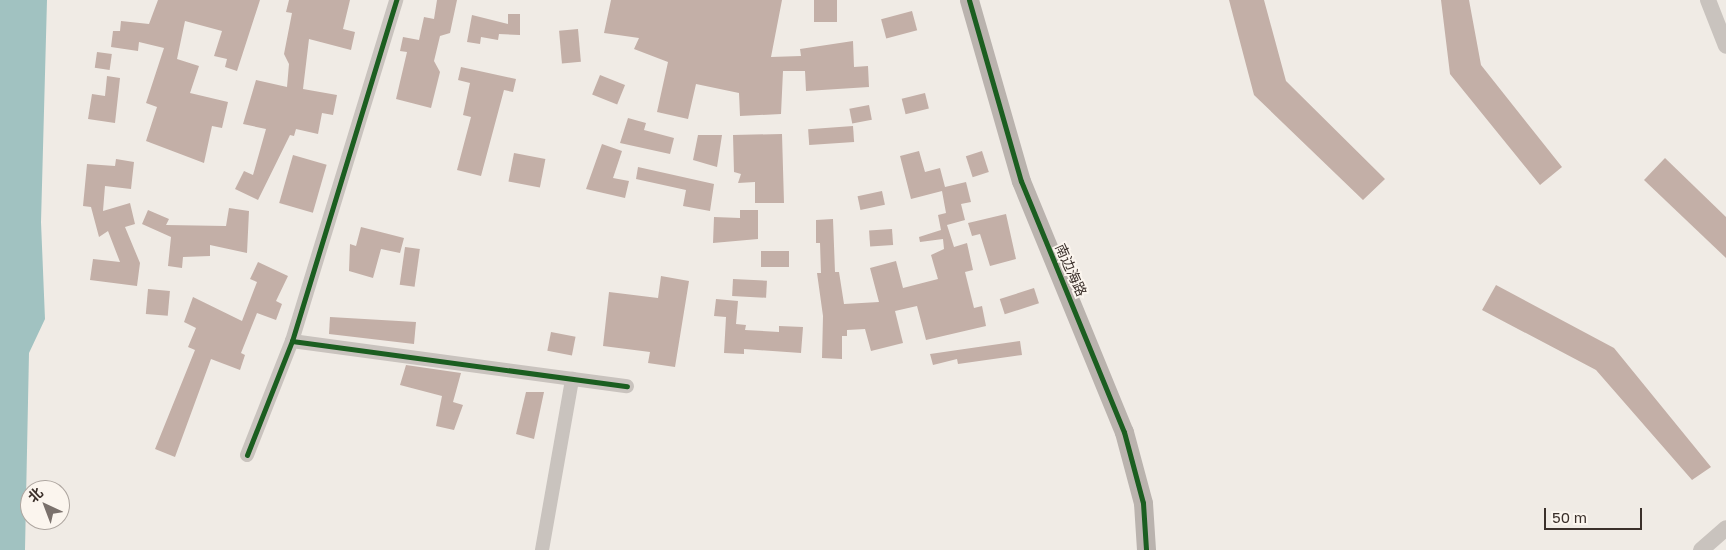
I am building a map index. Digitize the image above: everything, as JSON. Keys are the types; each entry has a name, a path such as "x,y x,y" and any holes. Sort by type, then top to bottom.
{"main road":[{"name":"南边海路","path":"968,0 1021,181 1124,432 1143,503 1146,550"}],"street":[{"path":"247,455 292,341 396,0"},
{"path":"1708,0 1726,46"},
{"path":"292,341 627,386"},
{"path":"542,550 572,379"},
{"path":"1701,550 1726,528"}],"water":[{"path":"0,0 47,0 41,222 45,319 29,353 26,480 20,480 20,530 25,530 25,550 0,550"}],"building":[{"path":"158,0 260,0 237,71 225,67 227,59 214,56 222,31 185,21 177,59 199,66 190,93 228,102 222,128 212,126 204,163 146,141 157,107 146,103 164,48 139,42 138,51 111,47 113,31 120,31 121,21 149,24"},
{"path":"289,0 350,0 343,29 355,32 351,50 309,39 303,89 337,95 333,115 322,113 318,134 296,129 294,136 290,135 258,200 235,189 244,171 253,175 266,129 243,124 256,80 287,87 289,64 284,54 292,13 286,12"},
{"path":"437,0 457,0 450,33 440,36 434,61 440,72 431,108 396,99 407,52 400,51 403,37 419,40 424,17 434,19"},
{"path":"611,0 782,0 771,57 801,56 800,49 853,41 854,67 868,66 869,87 806,91 805,71 783,71 781,114 740,116 739,93 696,84 688,119 657,112 668,62 634,49 639,38 604,33"},
{"path":"814,0 837,0 837,22 814,22"},
{"path":"1229,0 1264,0 1286,81 1385,179 1363,200 1254,95"},
{"path":"1441,0 1469,0 1481,65 1562,167 1540,185 1450,74"},
{"path":"912,11 917,30 886,39 881,19"},
{"path":"508,14 520,14 520,35 499,34 498,40 481,37 480,44 467,42 472,15 508,24"},
{"path":"578,29 581,62 562,64 559,31"},
{"path":"97,52 112,54 110,70 95,68"},
{"path":"461,67 516,79 513,92 504,90 481,176 457,170 471,117 463,115 470,83 458,80"},
{"path":"600,75 625,85 617,105 592,94"},
{"path":"107,76 120,78 115,123 88,119 92,94 105,96"},
{"path":"925,93 929,109 906,114 902,99"},
{"path":"869,105 872,120 852,124 849,109"},
{"path":"628,118 646,123 644,130 674,138 670,154 620,143"},
{"path":"853,126 854,142 809,145 808,129"},
{"path":"782,134 784,203 755,203 755,182 738,183 741,174 734,172 733,135"},
{"path":"698,135 722,135 717,167 693,160"},
{"path":"602,144 622,151 613,178 629,181 625,198 586,189"},
{"path":"919,151 925,172 940,168 945,187 966,182 971,202 961,204 965,220 947,225 954,247 967,243 973,270 965,272 974,308 982,306 986,326 926,340 917,306 895,311 903,343 871,351 865,329 847,330 847,336 842,336 842,359 822,358 823,316 817,273 821,273 820,243 816,243 816,220 833,219 835,272 839,272 844,304 879,302 870,268 896,261 903,288 938,279 931,255 944,249 943,239 920,242 919,237 941,230 938,215 946,213 942,191 911,199 900,156"},
{"path":"982,151 989,172 973,177 966,156"},
{"path":"514,153 545,159 540,188 508,181"},
{"path":"293,155 327,165 313,213 279,203"},
{"path":"1665,158 1726,217 1726,258 1644,180"},
{"path":"116,159 134,162 131,189 105,186 103,211 130,203 135,224 125,227 140,263 137,286 90,280 93,259 120,262 108,231 99,237 91,207 83,206 87,164 115,166"},
{"path":"638,167 714,184 710,211 683,206 686,190 636,179"},
{"path":"882,191 885,205 860,210 858,196"},
{"path":"229,208 249,211 247,253 210,245 210,256 183,257 182,268 168,266 171,237 142,224 148,210 169,219 166,225 226,226"},
{"path":"740,210 758,210 758,239 713,243 714,217 740,218"},
{"path":"1006,214 1016,259 990,266 980,234 972,236 968,223"},
{"path":"361,227 404,238 400,253 381,249 373,278 349,271 350,244 356,246"},
{"path":"892,229 893,245 870,247 869,231"},
{"path":"405,247 420,249 415,287 400,285"},
{"path":"761,251 789,251 789,267 761,267"},
{"path":"258,262 288,276 276,301 282,304 276,320 257,313 241,353 245,355 240,370 211,359 175,457 155,449 195,350 188,347 196,328 184,322 193,297 242,321 257,282 250,279"},
{"path":"661,276 689,281 675,367 648,363 650,352 603,346 609,292 658,298"},
{"path":"733,279 767,281 766,298 732,296"},
{"path":"1496,285 1614,348 1711,467 1692,480 1596,370 1482,310"},
{"path":"1034,288 1039,303 1005,314 1000,299"},
{"path":"148,289 170,291 168,316 146,314"},
{"path":"716,299 738,301 736,324 746,325 745,330 779,332 779,326 803,327 801,353 744,349 744,354 724,353 726,317 714,316"},
{"path":"330,317 416,322 414,344 329,334"},
{"path":"551,332 576,337 572,355 547,351"},
{"path":"1020,341 1022,355 958,364 957,359 933,365 930,354"},
{"path":"406,365 461,373 453,402 463,405 454,430 436,426 442,396 400,385"},
{"path":"526,392 544,392 534,439 516,434"}],"cycle path":[{"path":"247,455 292,341 396,0"},
{"path":"969,0 1021,181 1124,432 1143,503 1146,550"},
{"path":"292,341 627,386"}]}
